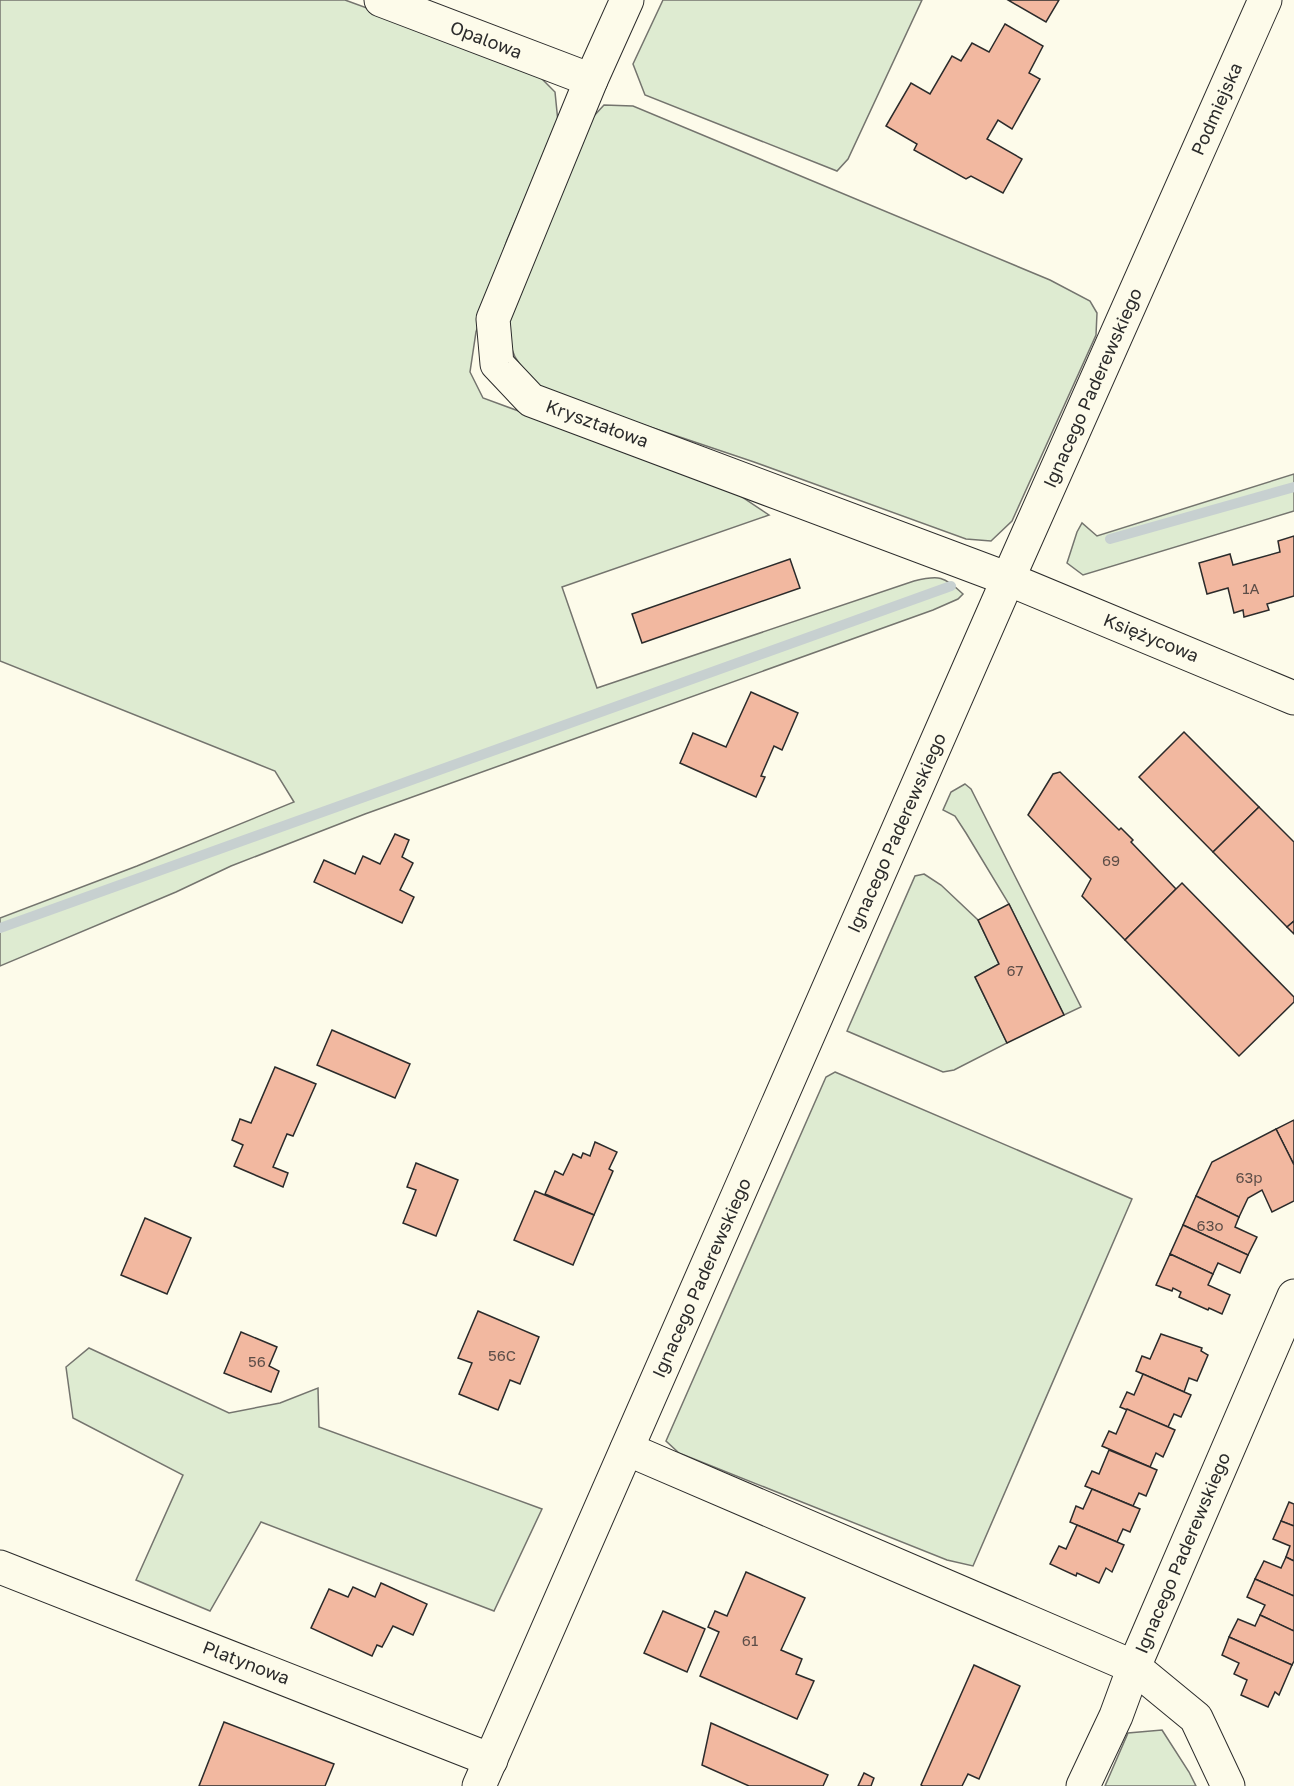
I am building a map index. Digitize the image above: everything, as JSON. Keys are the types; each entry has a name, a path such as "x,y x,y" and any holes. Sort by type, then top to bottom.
{"street":[{"name":"Opalowa","path":"381,0 591,80"},
{"name":"Kryształowa","path":"627,0 591,80 493,319 497,364 531,400 1008,579"},
{"name":"Podmiejska","path":"1169,218 1264,0"},
{"name":"Ignacego Paderewskiego","path":"485,1773 1008,579 1169,218"},
{"name":"Księżycowa","path":"1008,579 1294,698"},
{"name":"Ignacego Paderewskiego","path":"627,1449 1134,1667 1294,1296"},
{"name":"Platynowa","path":"0,1567 485,1773"},
{"path":"1083,1786 1116,1716 1134,1667 1196,1718 1228,1786"}],"green space":[{"path":"0,0 345,0 531,68 555,92 558,122 507,240 476,332 470,372 483,398 727,487 769,515 562,587 597,688 914,581 941,578 963,594 958,599 933,610 365,814 231,866 176,892 0,966 0,918 137,866 294,802 275,771 0,661"},
{"path":"663,0 922,0 848,159 837,171 645,95 633,64"},
{"path":"604,105 633,106 1050,280 1090,301 1097,313 1096,335 1012,521 991,541 966,539 754,462 561,397 532,383 515,357 505,331 593,117"},
{"path":"1294,474 1294,511 1083,575 1067,563 1082,523 1097,536"},
{"path":"965,784 971,789 1081,1007 1064,1015 1009,904 955,816 943,810 951,792"},
{"path":"924,874 941,885 978,920 999,964 975,977 1007,1043 954,1070 943,1072 847,1031 915,876"},
{"path":"835,1072 1132,1199 973,1566 947,1560 679,1453 666,1441 826,1077"},
{"path":"89,1348 229,1413 280,1403 318,1388 319,1427 542,1509 494,1611 261,1522 210,1611 136,1580 183,1475 73,1418 66,1367"},
{"path":"1162,1730 1196,1786 1105,1786 1128,1733"}],"building":[{"path":"1008,0 1059,0 1046,22"},
{"path":"1005,24 1043,46 1029,73 1040,79 1012,129 998,120 987,139 1022,159 1003,193 971,176 966,179 914,150 917,144 886,126 911,83 930,94 952,56 961,61 972,43 989,52"},
{"path":"1294,536 1294,596 1267,604 1269,610 1244,617 1243,610 1234,613 1228,588 1207,594 1199,563 1230,554 1233,565 1280,552 1278,541"},
{"path":"790,559 800,588 642,643 632,614"},
{"path":"751,692 798,713 782,750 774,746 761,776 765,777 756,797 680,763 693,733 726,747"},
{"path":"1184,732 1259,807 1213,852 1139,777"},
{"path":"1060,772 1119,830 1121,828 1133,840 1131,842 1176,889 1125,940 1082,896 1091,879 1028,815 1053,774"},
{"path":"1259,807 1294,842 1294,921 1287,927 1213,852"},
{"path":"395,834 409,840 402,857 413,863 400,890 414,897 402,923 314,882 324,860 355,874 363,856 380,864"},
{"path":"1182,883 1294,997 1294,1002 1239,1056 1125,940"},
{"path":"1009,904 1064,1015 1007,1043 975,977 999,964 978,920"},
{"path":"1294,921 1294,934 1287,927"},
{"path":"332,1030 410,1064 395,1098 317,1065"},
{"path":"275,1067 316,1084 293,1136 287,1134 273,1167 288,1173 283,1187 234,1166 243,1145 232,1140 240,1119 251,1123"},
{"path":"1294,1120 1294,1165 1276,1129"},
{"path":"1276,1129 1294,1165 1294,1201 1272,1212 1262,1190 1248,1198 1239,1217 1196,1196 1212,1162"},
{"path":"595,1142 617,1152 609,1169 613,1171 594,1215 545,1194 555,1171 563,1175 573,1154 581,1158 583,1153 590,1156"},
{"path":"416,1163 458,1180 436,1236 403,1223 416,1190 407,1187"},
{"path":"535,1191 594,1215 573,1265 514,1240"},
{"path":"1196,1196 1239,1217 1235,1227 1257,1237 1248,1255 1183,1225"},
{"path":"145,1218 191,1238 167,1294 121,1275"},
{"path":"1183,1225 1248,1255 1240,1273 1218,1263 1213,1274 1170,1254"},
{"path":"1170,1254 1213,1274 1208,1285 1230,1295 1222,1314 1179,1297 1181,1292 1173,1288 1172,1291 1156,1285"},
{"path":"478,1311 539,1337 520,1384 510,1380 498,1410 459,1394 472,1363 458,1358"},
{"path":"241,1332 277,1347 269,1366 279,1371 271,1392 224,1373"},
{"path":"1161,1334 1202,1348 1201,1351 1208,1355 1197,1381 1189,1378 1184,1392 1136,1371 1142,1356 1150,1359"},
{"path":"1143,1374 1191,1395 1181,1417 1174,1414 1168,1427 1120,1407 1127,1392 1134,1395"},
{"path":"1127,1409 1175,1430 1163,1457 1156,1453 1150,1467 1102,1446 1109,1431 1116,1434"},
{"path":"1109,1450 1157,1470 1146,1496 1139,1493 1133,1506 1085,1486 1092,1471 1099,1474"},
{"path":"1092,1489 1140,1509 1130,1532 1123,1529 1117,1542 1070,1522 1076,1506 1083,1509"},
{"path":"1289,1502 1294,1504 1294,1526 1281,1521"},
{"path":"1281,1521 1294,1526 1294,1561 1286,1557 1290,1546 1273,1539"},
{"path":"1077,1525 1124,1545 1112,1572 1106,1568 1099,1583 1050,1564 1059,1546 1066,1549"},
{"path":"1286,1557 1294,1561 1294,1596 1255,1579 1264,1561 1281,1568"},
{"path":"746,1572 805,1598 781,1650 802,1659 796,1674 814,1681 797,1719 700,1676 719,1632 708,1627 715,1611 727,1616"},
{"path":"1255,1579 1294,1596 1294,1631 1260,1615 1265,1605 1247,1597"},
{"path":"381,1583 427,1604 413,1635 393,1626 382,1647 377,1645 372,1656 311,1628 329,1589 348,1597 353,1587 375,1597"},
{"path":"663,1611 705,1629 687,1672 644,1653"},
{"path":"1260,1615 1294,1631 1292,1665 1229,1637 1238,1619 1255,1626"},
{"path":"1229,1637 1292,1665 1279,1695 1275,1692 1268,1707 1241,1695 1247,1680 1234,1674 1239,1663 1222,1655"},
{"path":"974,1665 1020,1686 979,1779 968,1774 962,1786 923,1786 921,1785"},
{"path":"224,1722 334,1764 325,1786 199,1786"},
{"path":"711,1723 828,1775 823,1786 749,1786 702,1765"},
{"path":"864,1773 874,1778 871,1786 858,1786"}],"waterway":[{"path":"1110,539 1294,487"},
{"path":"0,928 951,586"}]}
